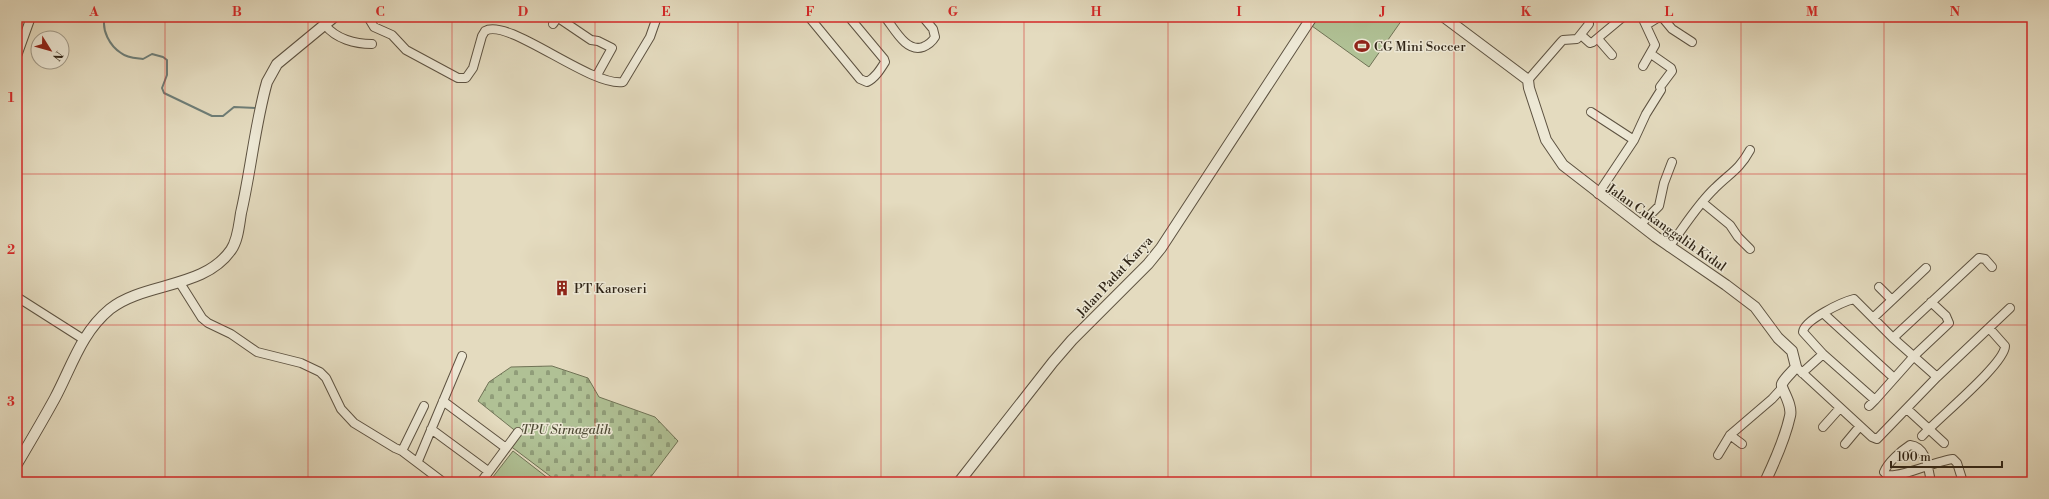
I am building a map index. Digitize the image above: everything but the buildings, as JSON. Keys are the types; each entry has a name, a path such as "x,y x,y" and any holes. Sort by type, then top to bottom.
{"street":[{"path":"17,56 31,17"},
{"path":"368,17 374,27 392,35 406,50 458,78 466,78 470,72 482,36 486,31 492,29 529,42 572,65 614,83 623,82 650,37 657,17"},
{"path":"809,17 860,79 867,82 874,78 885,62 849,17"},
{"path":"885,17 908,46 915,48 926,46 934,40 935,34 927,19"},
{"name":"Jalan Padat Karya","path":"959,482 1062,351 1148,264 1161,248 1312,17"},
{"path":"1444,17 1528,80 1561,42 1566,40 1575,41 1581,35 1589,22 1585,17"},
{"path":"1581,35 1590,43 1598,39 1623,17"},
{"path":"1642,17 1655,43 1651,54 1643,66"},
{"path":"1646,25 1661,17 1672,29 1692,42"},
{"path":"17,464 56,397 83,339 100,319 122,301 133,296 180,283 212,268 232,249 244,200 267,82 277,64 330,19 336,35 352,42 372,44"},
{"path":"556,19 591,40 598,41 612,48 597,76"},
{"path":"1598,39 1612,55"},
{"path":"1598,194 1634,140 1646,114 1662,90 1660,87 1672,71 1671,68 1651,54"},
{"name":"Jalan Cukanggalih Kidul","path":"1528,80 1540,124 1552,150 1562,165 1669,247 1726,284 1755,307 1778,338 1792,351 1799,370"},
{"path":"1592,112 1634,140"},
{"path":"1669,247 1702,202 1715,188 1740,168 1750,150"},
{"path":"1640,225 1658,206 1664,183 1672,162"},
{"path":"1702,202 1730,225 1738,237 1750,249"},
{"path":"1894,338 1979,258 1985,259 1992,267"},
{"path":"1873,318 1926,268"},
{"path":"180,283 202,318 208,323 231,334 257,352 301,363 320,372 326,378 341,409 354,423 402,451 443,482"},
{"path":"1879,287 1892,300"},
{"path":"17,297 83,339"},
{"path":"1931,302 1946,316 1949,323 1915,355 1872,403 1822,354 1803,332 1806,325 1823,313 1854,299 1894,338 1915,355 1937,377"},
{"path":"1799,370 1872,437 1877,439 1937,377 2010,308"},
{"path":"1823,313 1894,378"},
{"path":"1922,436 1991,369 2002,355 2005,346 1989,328"},
{"path":"1718,455 1730,435 1772,398 1782,388 1782,384 1822,354"},
{"path":"418,462 462,356"},
{"path":"1765,482 1776,460 1790,416 1791,405 1782,388"},
{"path":"443,401 506,448"},
{"path":"402,451 424,406"},
{"path":"1823,427 1840,408"},
{"path":"1907,409 1944,443"},
{"path":"1845,444 1860,426"},
{"path":"431,429 488,471"},
{"path":"481,482 518,432"},
{"path":"1730,435 1742,444"},
{"path":"1931,482 1927,465 1922,452 1910,444 1886,467 1884,472 1888,475 1894,476 1927,465 1955,460 1963,482"}],"green space":[{"name":"CG Mini Soccer","path":"1318,17 1404,17 1369,67 1312,26"},
{"name":"TPU Sirnagalih","path":"552,366 588,378 599,397 655,417 678,441 647,482 558,482 509,445 518,433 478,401 489,382 511,367"},
{"path":"513,451 553,482 489,482"}],"waterway":[{"path":"105,17 104,27 107,37 113,46 123,55 131,58 143,59 152,54 163,57 167,60 167,75 162,88 164,93 212,116 223,116 234,107 258,108"}],"place":[{"name":"CG Mini Soccer","path":"1362,46"},
{"name":"PT Karoseri","path":"562,288"}]}
